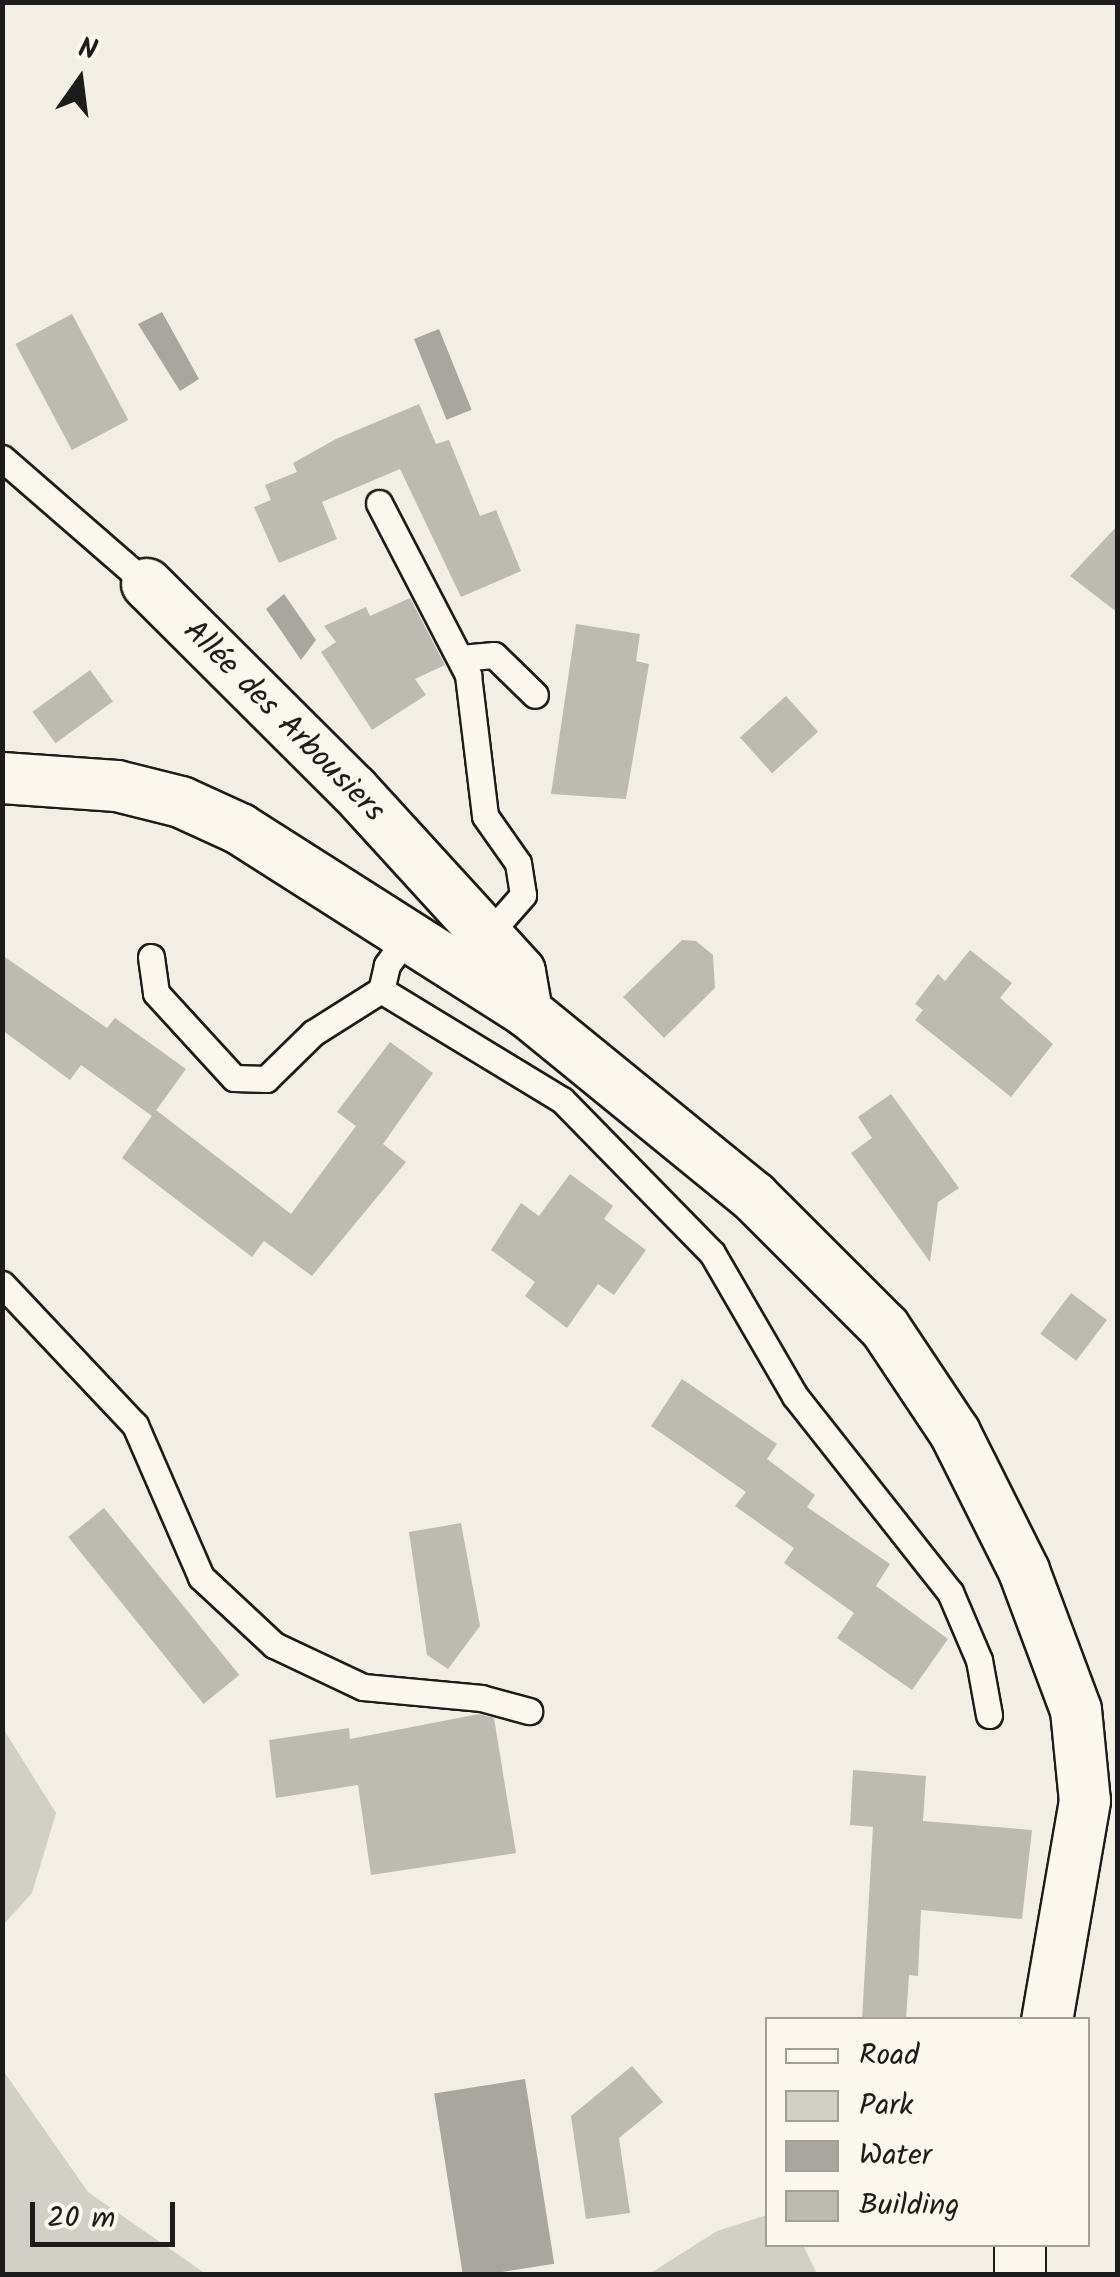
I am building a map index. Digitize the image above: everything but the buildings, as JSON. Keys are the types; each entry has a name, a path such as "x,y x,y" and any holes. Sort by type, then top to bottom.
{"street":[{"name":"Allée des Arbousiers","path":"146,584 354,790 520,972 527,1012"},
{"path":"2,778 117,786 180,802 240,829 527,1012 768,1210 886,1328 955,1433 1024,1571 1076,1710 1085,1802 1048,2017"},
{"path":"1020,2247 1020,2274"}],"lane":[{"name":"Allée des Arbousiers","path":"2,458 146,584"},
{"path":"379,503 468,675 485,816 518,864 522,895 487,936"},
{"path":"460,658 494,655 535,695"},
{"path":"151,957 156,994 234,1078 266,1079 313,1032 381,990 387,965 408,936"},
{"path":"381,990 562,1100 712,1253 795,1396 950,1592 979,1660 989,1715"},
{"path":"2,1284 135,1424 201,1577 274,1645 363,1688 481,1698 529,1711"}],"green space":[{"path":"4,1730 56,1813 32,1893 3,1925"},
{"path":"2,2069 88,2192 206,2274 3,2274"},
{"path":"765,2216 765,2247 804,2247 817,2274 649,2274 717,2231"}],"water":[{"path":"162,312 199,379 180,391 138,324"},
{"path":"439,329 472,410 447,420 414,339"},
{"path":"284,594 316,640 301,660 266,609"},
{"path":"525,2079 554,2264 463,2274 434,2093"}]}
